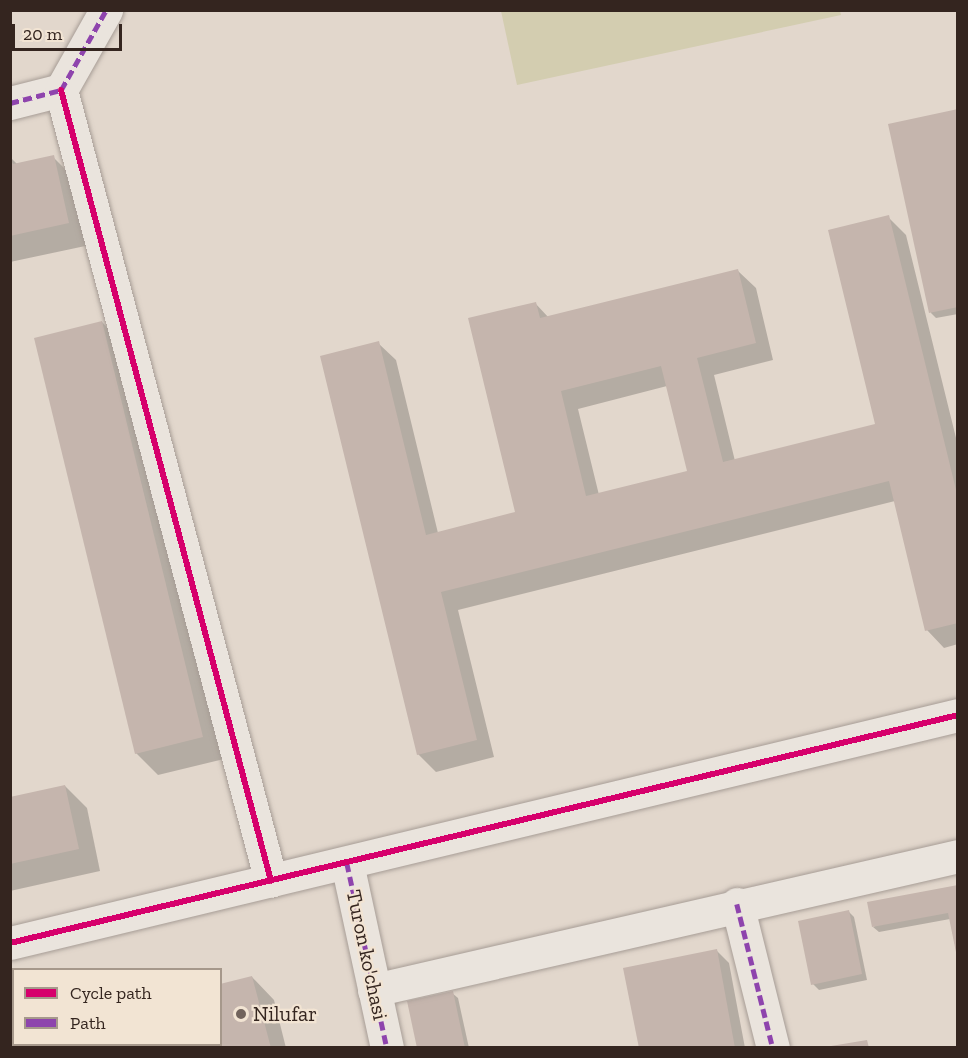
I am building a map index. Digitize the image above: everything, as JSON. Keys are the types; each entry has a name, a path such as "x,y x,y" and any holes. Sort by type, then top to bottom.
{"street":[{"path":"106,10 61,90 271,881"},
{"path":"10,103 61,90"},
{"path":"10,943 957,716"},
{"path":"374,990 737,904 957,856"},
{"name":"Turon ko'chasi","path":"346,862 387,1047"},
{"path":"737,904 773,1047"}],"shaded area":[{"path":"501,11 840,11 841,15 517,85"}],"building":[{"path":"958,109 958,307 929,313 888,124"},
{"path":"54,155 69,223 10,236 10,158 13,164"},
{"path":"889,215 958,498 958,623 925,631 889,481 441,592 477,740 417,755 320,356 379,341 426,535 515,512 468,318 536,302 540,318 738,269 756,343 697,358 723,462 875,424 828,230","holes":["661,366 687,471 586,496 561,391"]},
{"path":"102,321 203,737 135,754 34,338"},
{"path":"65,785 79,849 10,864 10,797"},
{"path":"958,885 958,962 948,913 872,927 867,902"},
{"path":"849,910 862,974 811,985 798,921"},
{"path":"717,949 735,1048 639,1048 623,968"},
{"name":"Nilufar","path":"252,976 271,1048 176,1048 176,1046 222,1046 222,984"},
{"path":"453,991 465,1048 417,1048 407,1001"},
{"path":"867,1040 869,1048 831,1048 831,1046"},
{"path":"70,1046 121,1046 121,1048 66,1048"}],"marked path":[{"path":"10,103 61,90 106,10"},
{"path":"347,863 387,1048"},
{"path":"737,904 773,1048"}],"cycle path":[{"path":"61,90 271,881"},
{"path":"10,943 958,715"}],"place":[{"name":"Nilufar","path":"241,1014"}]}
